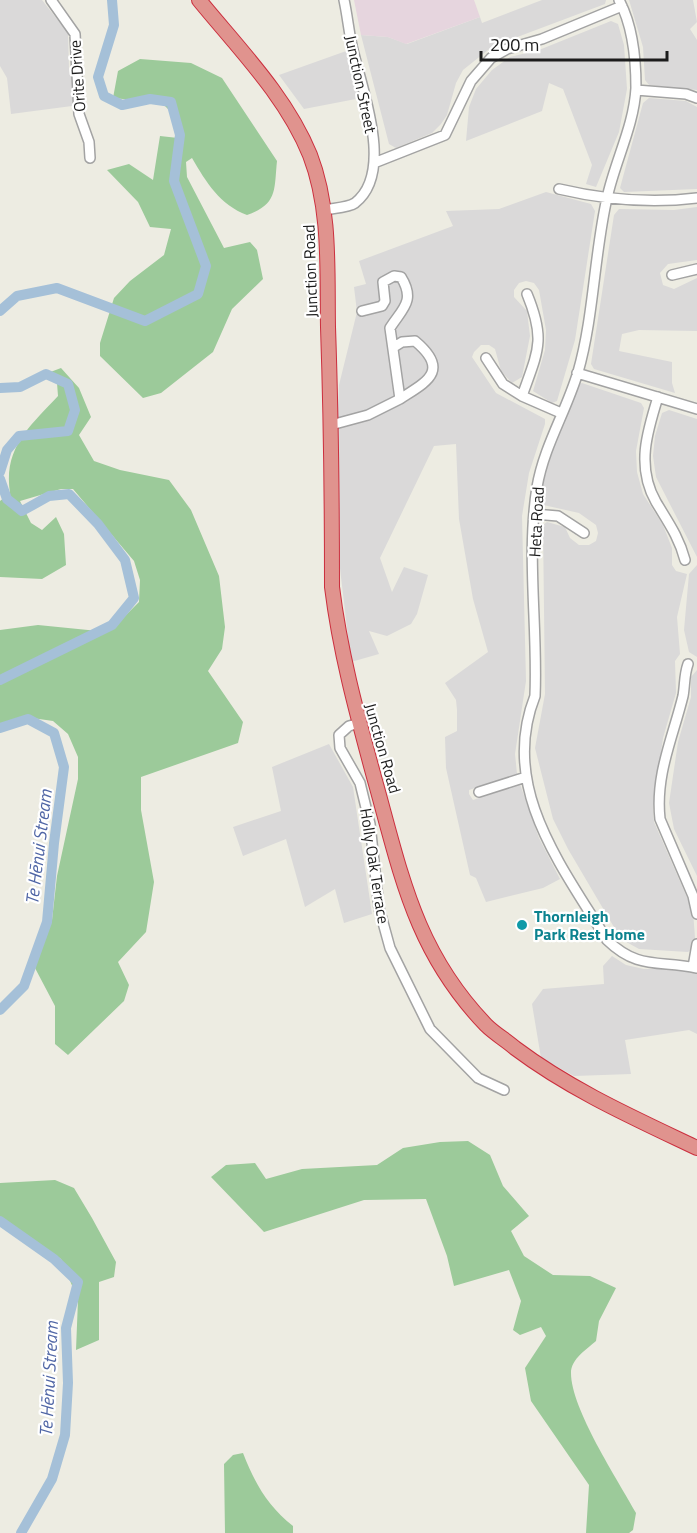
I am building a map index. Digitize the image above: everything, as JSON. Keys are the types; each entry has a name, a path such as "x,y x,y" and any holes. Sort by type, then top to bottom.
{"highway":[{"name":"Junction Road","path":"199,0 287,110 310,154 319,180 324,210 331,425 332,587 338,635 408,898 427,944 455,987 488,1026 570,1086 697,1148"}],"street":[{"name":"Orite Drive","path":"51,0 75,34 79,114 89,142 90,158"},
{"name":"Junction Street","path":"324,210 354,204 367,189 374,163 372,126 353,51 344,0"},
{"path":"374,163 445,135 471,81 491,58 507,49 542,39 620,3"},
{"name":"Heta Road","path":"620,3 635,55 636,90 631,118 606,200 577,373 544,456 534,514 535,696 526,718 522,738 522,764 543,835 607,940 619,952 643,963 674,963 695,968"},
{"path":"636,90 686,94 697,98"},
{"path":"558,189 606,200 665,202 697,198"},
{"path":"672,275 697,269"},
{"path":"362,311 382,306 385,301 383,282 394,276 401,278 408,300 406,308 390,328 400,399"},
{"path":"522,396 539,341 536,315 527,294"},
{"path":"331,425 368,415 429,381 432,374 428,354 415,341 402,342 394,347"},
{"path":"486,358 503,384 522,396 561,413"},
{"path":"577,373 697,409"},
{"path":"658,397 645,438 645,470 656,501 679,540 685,560"},
{"path":"534,514 558,516 584,533"},
{"path":"688,664 683,696 659,786 659,806 660,819 693,896 697,914"},
{"name":"Holly Oak Terrace","path":"360,723 349,726 339,735 340,748 360,783 363,794 370,824 379,908 390,948 430,1029 478,1078 504,1090"},
{"path":"479,792 526,777"},
{"path":"695,968 697,945"}],"shaded area":[{"path":"0,0 42,0 68,33 69,69 74,90 72,106 11,114 7,78 0,66"},
{"path":"354,0 474,0 480,17 406,44 388,37 361,35"},
{"path":"542,0 606,0 605,4 493,46 463,70 456,83 447,115 432,133 396,148 389,144 361,35 388,37 407,44 480,17 482,23"},
{"path":"629,0 693,0 697,22 690,29 697,40 697,90 649,85 645,80 643,47"},
{"path":"611,21 618,24 624,45 627,89 619,132 596,187 586,184 592,165 563,89 549,83 542,111 466,141 469,107 476,89 492,70 510,57 539,50"},
{"path":"349,50 361,98 304,109 279,75"},
{"path":"649,98 686,101 697,107 697,189 624,192 620,188 643,103"},
{"path":"546,192 591,204 595,211 575,340 557,401 552,403 533,391 545,350 546,330 539,290 534,283 526,281 519,283 514,290 514,297 527,311 530,336 522,377 512,383 501,371 495,349 489,345 481,345 472,357 496,393 545,419 545,424 529,473 522,516 526,681 515,754 517,774 469,790 469,794 473,800 520,784 539,838 560,879 543,888 486,902 476,878 470,875 446,768 445,737 457,731 457,710 456,700 445,683 488,652 473,599 459,519 456,444 434,446 380,558 392,592 404,567 428,575 417,614 411,624 387,636 369,631 379,654 351,662 339,560 337,427 339,385 357,312 354,287 366,284 359,261 453,226 446,211 499,209"},
{"path":"697,207 697,260 668,264 660,273 663,285 674,289 697,278 697,331 639,330 622,334 619,351 672,362 672,383 675,393 594,369 591,364 614,215 619,209 674,210"},
{"path":"582,383 641,403 644,408 636,451 637,472 643,494 663,525 672,548 672,565 676,571 687,574 677,617 680,654 675,661 676,693 663,738 653,810 654,822 693,911 695,938 693,948 688,952 639,949 621,939 553,819 535,748 545,694 543,525 547,522 565,527 570,538 579,545 589,545 596,541 598,533 596,525 579,513 539,504 549,456 577,385"},
{"path":"669,410 697,419 697,557 656,477 653,456 655,436 662,413"},
{"path":"697,565 697,657 689,652 684,630 689,574"},
{"path":"697,670 697,876 674,829 669,803 678,742 691,697 691,677"},
{"path":"329,744 353,787 372,914 344,923 335,889 305,907 286,839 243,856 233,827 281,811 272,767"},
{"path":"612,956 626,965 644,969 679,969 697,974 697,1034 689,1030 625,1040 631,1074 574,1076 541,1058 532,1004 543,989 604,984 603,966"}],"green space":[{"path":"140,59 191,63 222,78 277,161 274,188 269,201 257,211 247,215 237,211 221,199 208,184 192,158 186,162 187,177 224,248 250,242 257,250 263,279 232,309 213,352 161,393 143,398 100,356 100,343 114,298 130,281 164,255 171,229 150,227 138,202 107,170 129,164 153,180 160,136 178,138 172,113 162,103 113,98 118,71"},
{"path":"61,368 79,388 91,417 79,435 94,461 120,470 169,480 191,510 219,576 225,627 222,649 208,671 243,722 238,743 141,777 141,810 154,882 146,932 118,962 129,985 124,1001 68,1055 55,1044 55,1006 35,968 52,920 57,876 78,779 78,757 68,734 53,721 32,718 0,728 0,630 38,625 98,631 123,618 139,602 140,580 134,561 73,489 61,489 20,501 31,523 42,530 56,517 64,534 66,565 42,579 0,577 0,501 10,493 11,463 21,439 58,396 57,383 40,376"},
{"path":"468,1141 490,1155 503,1186 529,1216 511,1231 524,1256 553,1275 590,1276 616,1288 599,1321 596,1341 577,1359 571,1373 573,1388 587,1424 636,1513 633,1530 629,1533 586,1533 589,1485 531,1401 525,1368 546,1336 541,1327 520,1335 513,1330 521,1301 509,1270 454,1286 447,1256 426,1199 364,1200 264,1232 211,1177 226,1165 255,1163 266,1179 302,1169 377,1165 403,1148 440,1142"},
{"path":"55,1180 74,1188 116,1262 114,1277 99,1282 99,1340 76,1350 78,1300 61,1259 0,1220 0,1183"},
{"path":"243,1453 263,1494 276,1511 293,1526 293,1533 225,1533 224,1464 233,1455"}],"waterway":[{"name":"Te Hēnui Stream","path":"0,311 17,296 57,288 145,321 198,294 206,266 174,181 180,135 171,102 150,99 122,105 104,96 98,77 114,25 112,0"},
{"name":"Te Hēnui Stream","path":"0,388 20,387 46,374 68,384 75,410 68,431 19,436 7,450 0,472"},
{"name":"Te Hēnui Stream","path":"0,479 7,499 22,511 49,496 69,494 98,524 125,560 134,598 112,625 0,680"},
{"name":"Te Hēnui Stream","path":"0,728 28,719 54,733 64,767 47,922 24,986 0,1010"},
{"name":"Te Hēnui Stream","path":"0,1221 54,1259 78,1282 66,1328 68,1383 65,1435 52,1479 21,1533"}],"place":[{"name":"Thornleigh Park Rest Home","path":"522,925"}]}
